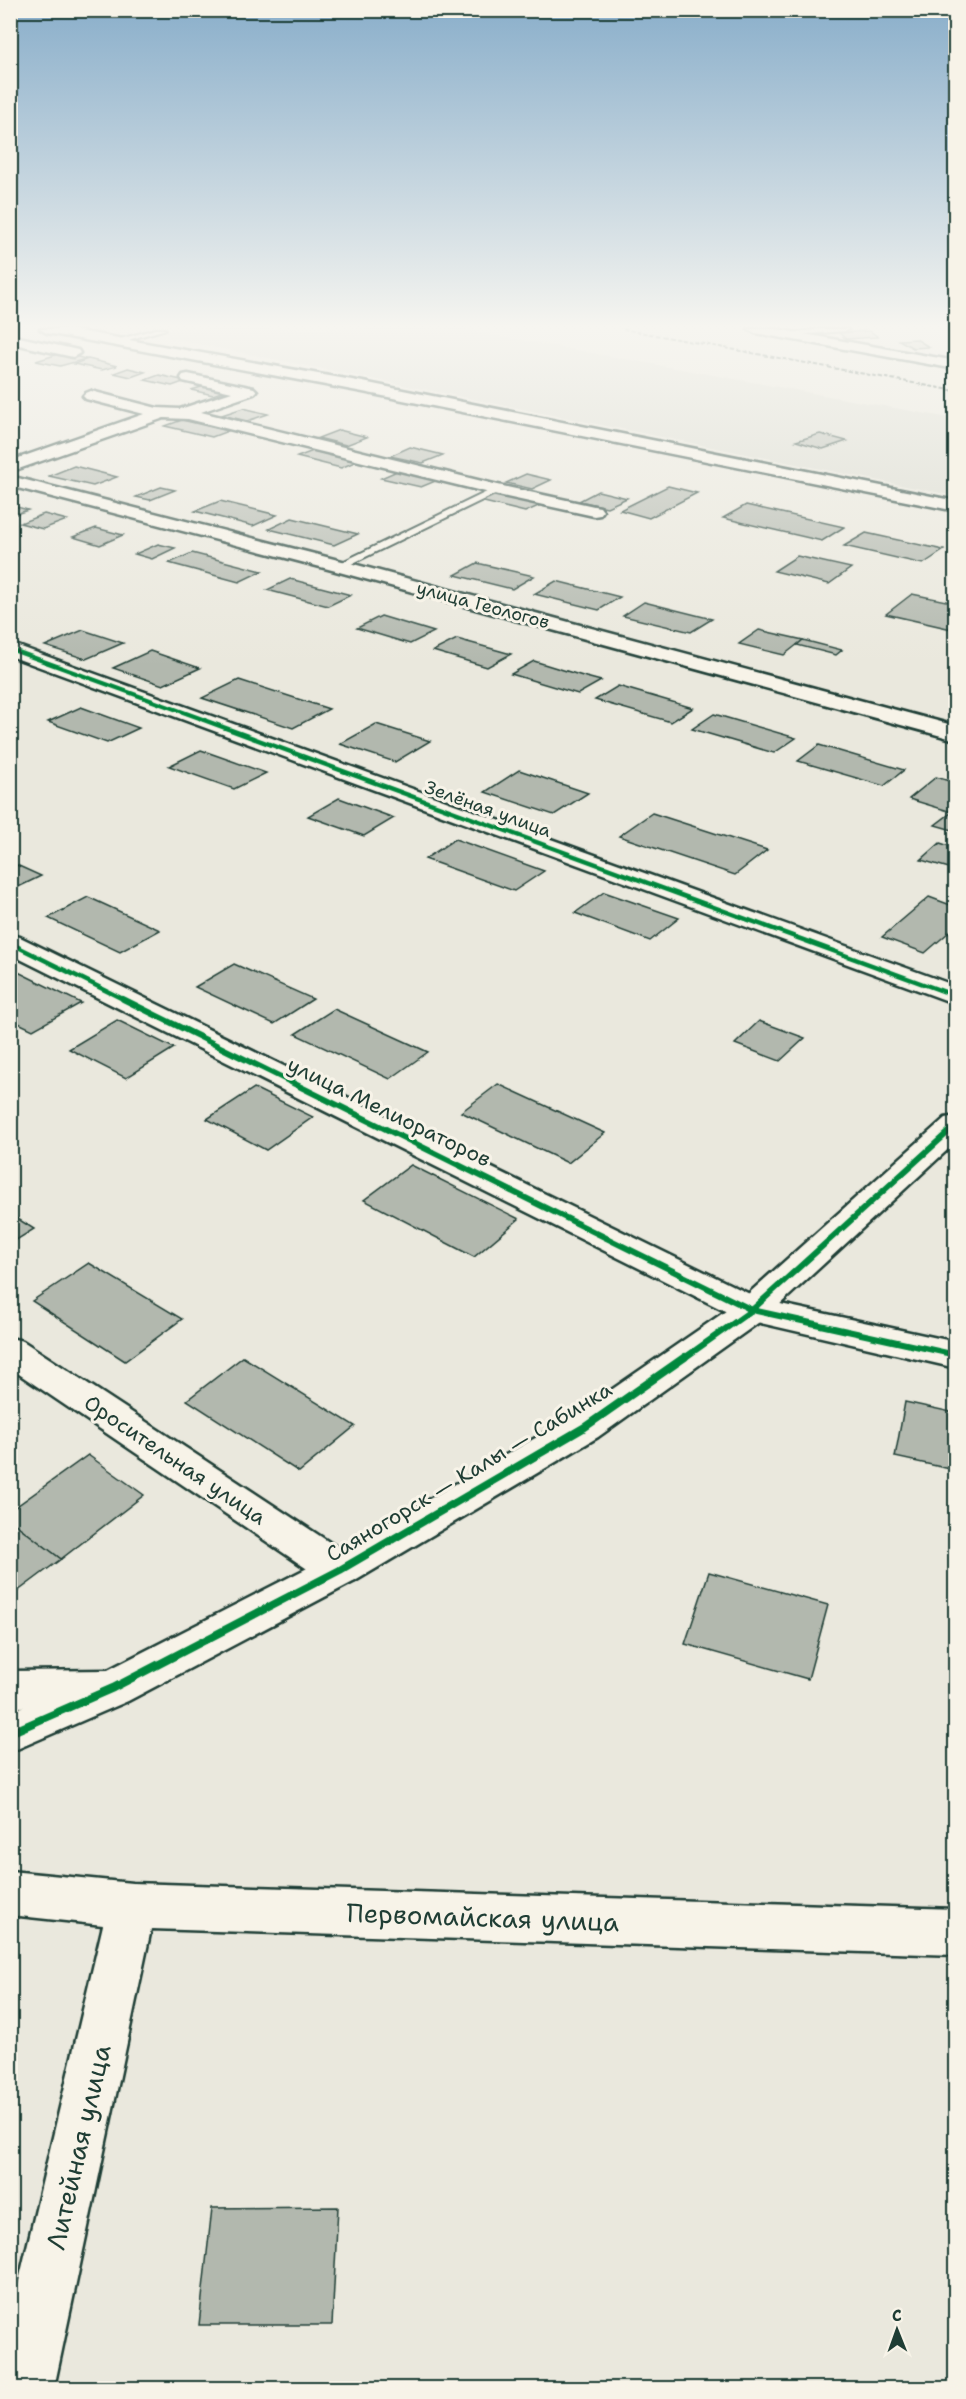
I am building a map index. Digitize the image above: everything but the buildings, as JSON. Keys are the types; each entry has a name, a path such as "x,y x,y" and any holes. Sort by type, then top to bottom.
{"street":[{"path":"10,467 84,441"},
{"path":"293,441 594,511"},
{"path":"632,441 956,506"},
{"name":"улица Геологов","path":"10,481 339,566 956,733"},
{"name":"Зелёная улица","path":"10,649 956,996"},
{"name":"улица Мелиораторов","path":"10,943 752,1310"},
{"name":"Саяногорск — Калы — Сабинка","path":"10,1733 113,1688 340,1570 585,1427 752,1310 956,1125"},
{"path":"752,1310 956,1355"},
{"name":"Оросительная улица","path":"10,1350 340,1570"},
{"path":"10,1689 113,1688"},
{"name":"Первомайская улица","path":"10,1893 132,1906 956,1932"},
{"name":"Литейная улица","path":"24,2388 132,1906"}],"lane":[{"path":"339,566 498,490"}],"shaded area":[{"path":"681,441 955,441 955,496"}],"cycle path":[{"path":"10,649 956,996"},
{"path":"10,943 752,1310 956,1355"},
{"path":"10,1733 113,1688 340,1570 585,1427 752,1310 956,1125"}]}
